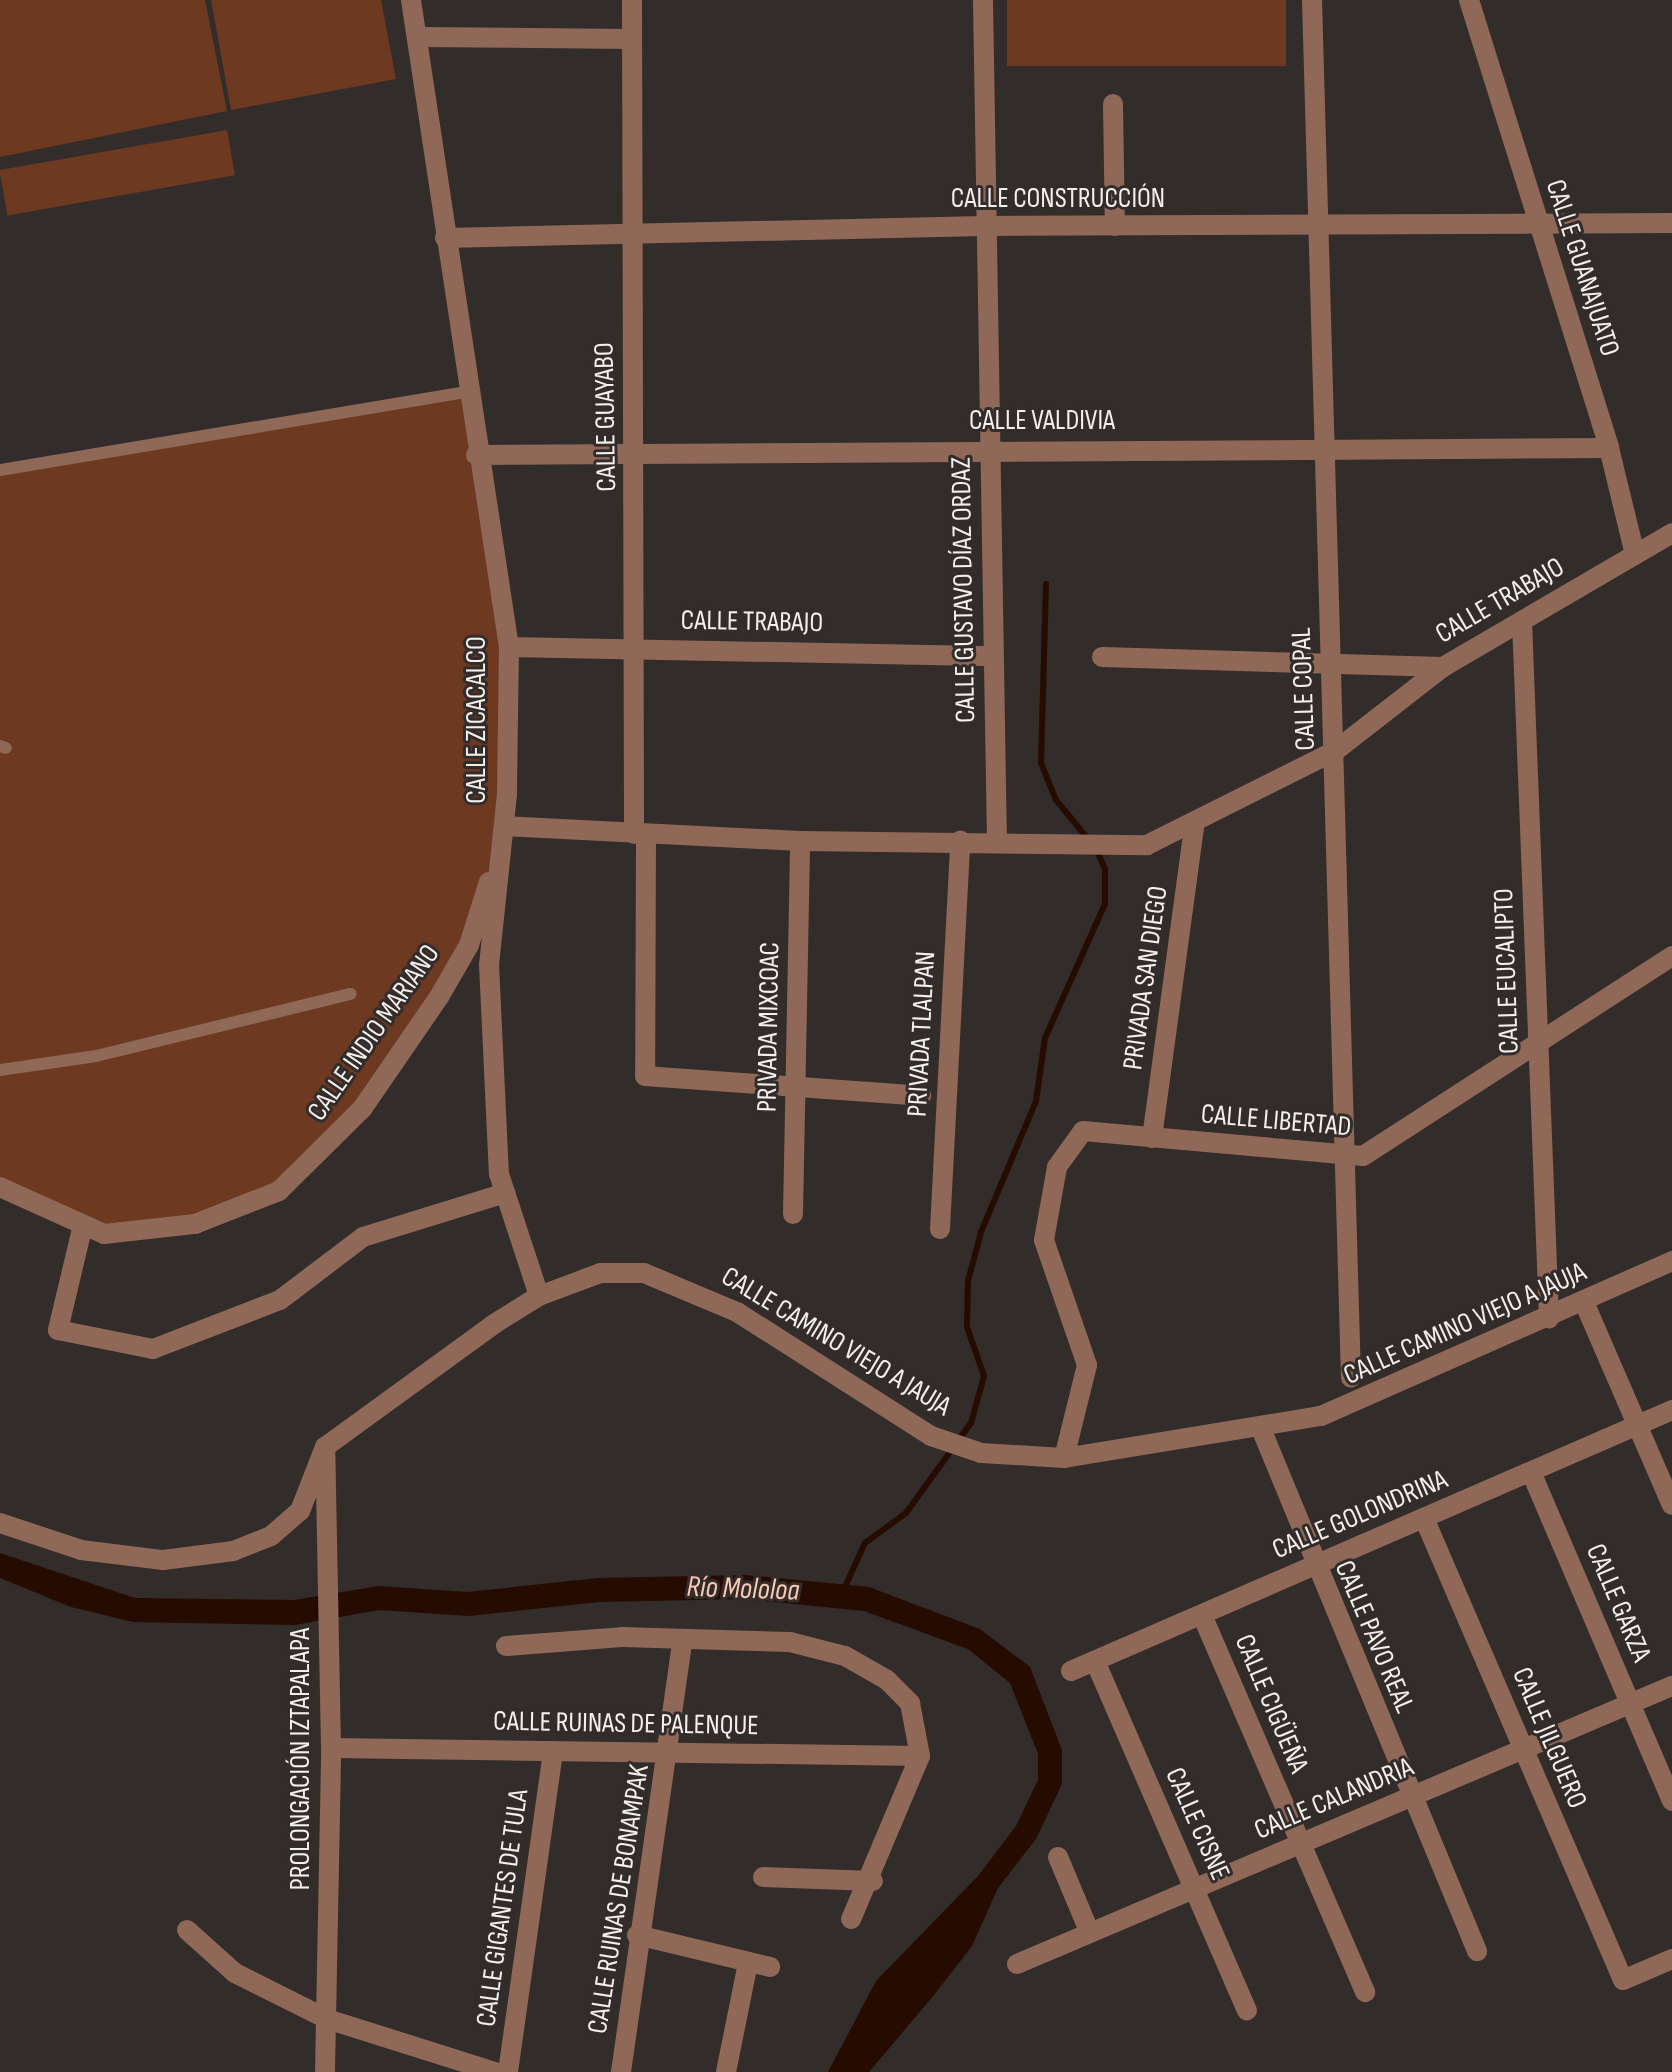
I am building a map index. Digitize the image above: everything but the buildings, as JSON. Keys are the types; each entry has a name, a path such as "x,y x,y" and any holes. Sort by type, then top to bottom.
{"street":[{"name":"CALLE ZICACALCO","path":"411,0 476,455 509,647 504,830 489,964 505,1193 539,1296"},
{"name":"CALLE GUAYABO","path":"632,0 635,647 645,1076 797,1090"},
{"name":"CALLE GUSTAVO DÍAZ ORDAZ","path":"983,0 984,226 997,842"},
{"name":"CALLE COPAL","path":"1312,0 1321,448 1333,665 1341,1159 1351,1377"},
{"name":"CALLE GUANAJUATO","path":"1469,0 1609,448 1635,555"},
{"path":"417,37 632,39"},
{"path":"1113,104 1115,226"},
{"name":"CALLE CONSTRUCCIÓN","path":"445,238 984,226 1316,228 1672,223"},
{"name":"CALLE VALDIVIA","path":"476,455 989,449 1609,448"},
{"name":"CALLE TRABAJO","path":"1102,657 1443,667 1672,533"},
{"name":"CALLE EUCALIPTO","path":"1522,621 1549,1318"},
{"name":"CALLE TRABAJO","path":"509,647 993,656"},
{"path":"504,830 800,841 1147,845 1194,826 1335,751 1443,667"},
{"name":"PRIVADA SAN DIEGO","path":"1152,1138 1194,826"},
{"name":"CALLE INDIO MARIANO","path":"0,1187 82,1229 140,1234 195,1224 279,1191 318,1158 439,997 469,945 504,830"},
{"name":"PRIVADA MIXCOAC","path":"793,1214 800,841"},
{"name":"PRIVADA TLALPAN","path":"940,1229 960,841"},
{"name":"CALLE LIBERTAD","path":"1064,1458 1087,1365 1044,1240 1057,1167 1083,1131 1341,1159 1363,1156 1539,1047 1672,956"},
{"path":"797,1090 921,1096"},
{"path":"82,1229 58,1330 153,1349 280,1300 363,1237 505,1193"},
{"name":"CALLE CAMINO VIEJO A JAUJA","path":"325,1447 494,1324 539,1296 601,1273 644,1273 688,1285 931,1436 981,1453 1064,1458 1262,1431 1373,1397 1672,1261"},
{"path":"1584,1302 1672,1505"},
{"name":"CALLE GOLONDRINA","path":"1071,1671 1672,1410"},
{"name":"CALLE PAVO REAL","path":"1262,1431 1313,1566 1477,1951"},
{"path":"0,1523 81,1550 163,1560 233,1551 271,1536 300,1511 325,1447"},
{"name":"PROLONGACIÓN IZTAPALAPA","path":"325,1447 331,1748 325,2072"},
{"name":"CALLE GARZA","path":"1531,1472 1672,1801"},
{"name":"CALLE JILGUERO","path":"1424,1518 1623,1980 1672,1959"},
{"name":"CALLE CIGÜEÑA","path":"1202,1615 1365,1992"},
{"path":"506,1646 683,1639 790,1642 845,1656 887,1680 910,1703 920,1756 873,1881 851,1919"},
{"name":"CALLE RUINAS DE BONAMPAK","path":"621,2072 637,1935 669,1753 683,1639"},
{"name":"CALLE CISNE","path":"1095,1661 1247,2010"},
{"name":"CALLE CALANDRIA","path":"1017,1964 1672,1686"},
{"name":"CALLE RUINAS DE PALENQUE","path":"331,1748 920,1756"},
{"name":"CALLE GIGANTES DE TULA","path":"508,2072 553,1751"},
{"path":"1058,1857 1090,1933"},
{"path":"763,1877 873,1881"},
{"path":"187,1930 235,1973 327,2019 495,2072"},
{"path":"637,1935 770,1967"},
{"path":"726,2072 748,1963"}],"lane":[{"path":"0,470 467,392"},
{"path":"0,1070 96,1056 351,994"}],"shaded area":[{"path":"0,0 205,0 227,111 0,157"},
{"path":"211,0 381,0 396,79 231,110"},
{"path":"1007,0 1286,0 1286,66 1007,66"},
{"path":"227,130 235,175 7,215 0,170"},
{"path":"467,392 509,647 503,833 469,945 362,1109 243,1209 104,1234 0,1187 0,470"}],"water":[{"name":"Río Mololoa","path":"0,1553 135,1598 294,1600 379,1586 467,1592 598,1578 746,1575 869,1587 980,1629 1030,1667 1062,1750 1062,1784 1036,1839 998,1888 972,1946 934,1995 869,2072 828,2072 876,1981 978,1876 1016,1826 1038,1780 1038,1754 1010,1683 968,1649 864,1611 745,1599 599,1602 469,1616 379,1610 295,1625 133,1622 71,1607 0,1578"}],"waterway":[{"path":"1046,584 1041,763 1056,800 1089,840"},
{"path":"844,1589 865,1543 906,1513 971,1423 984,1376 967,1327 968,1281 981,1232 1036,1101 1045,1038 1105,904 1105,869 1096,849"}]}
